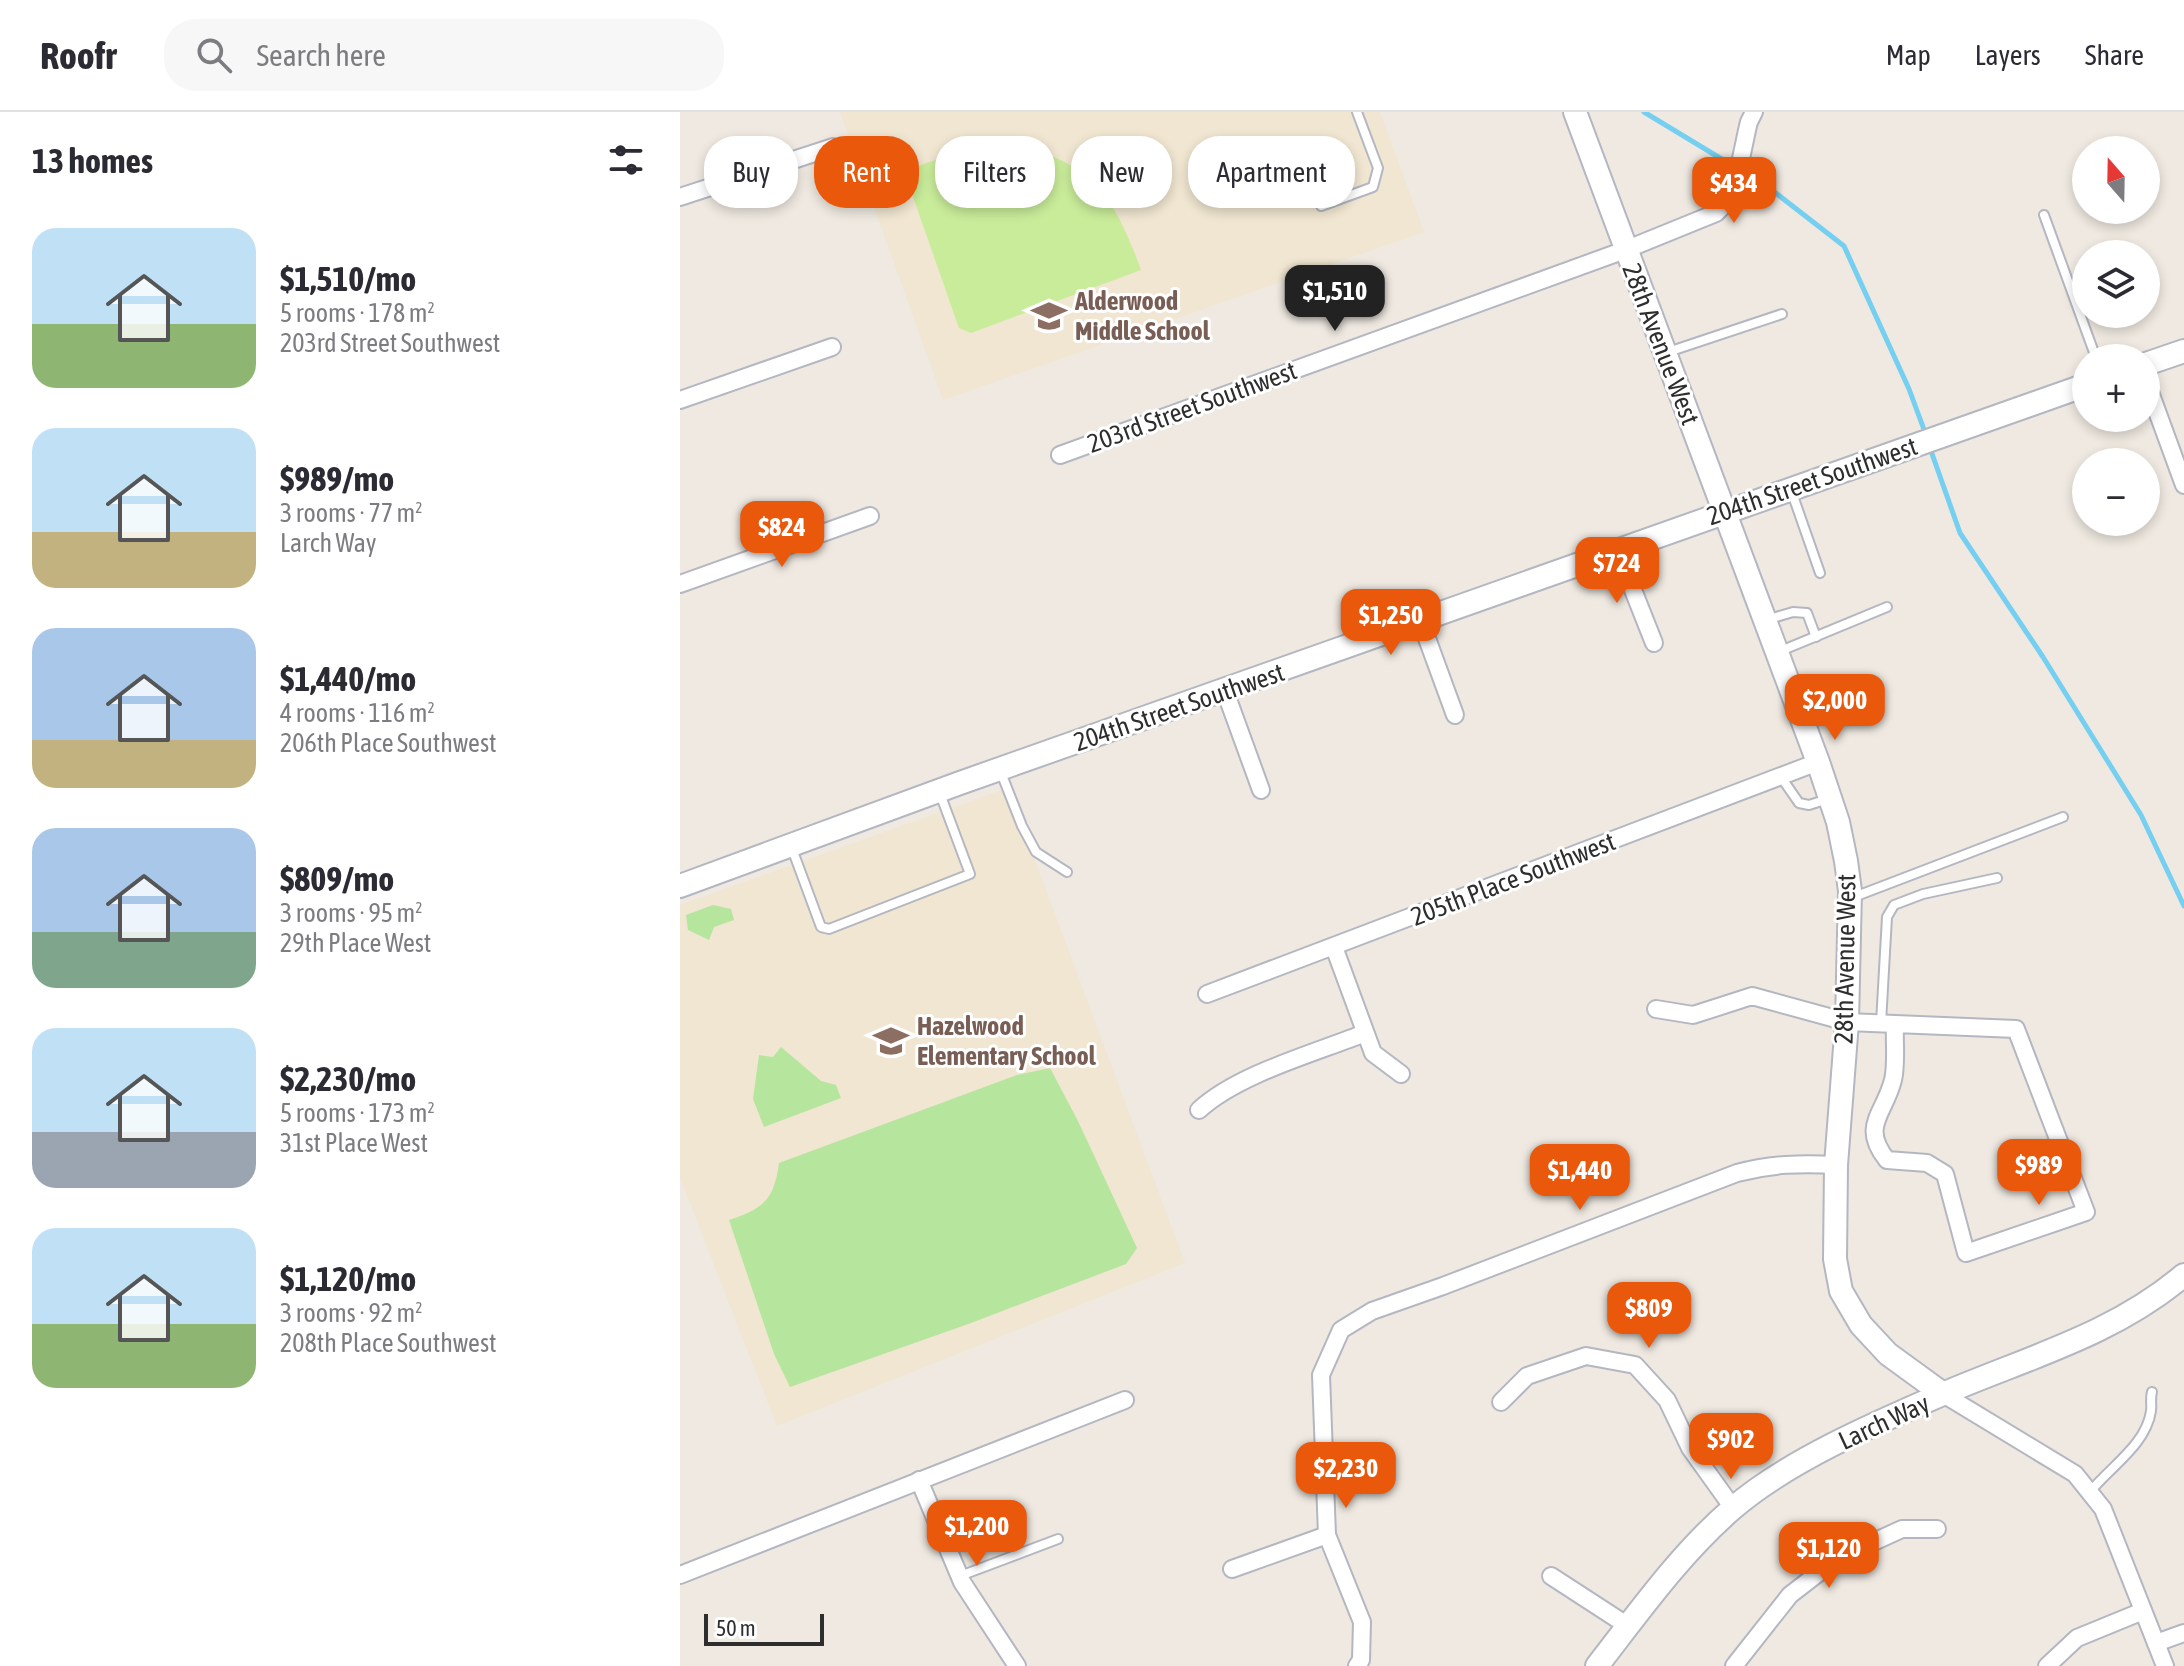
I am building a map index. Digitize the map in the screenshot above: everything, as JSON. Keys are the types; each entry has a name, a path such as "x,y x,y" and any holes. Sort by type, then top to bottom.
{"street":[{"name":"28th Avenue West","path":"1575,112 1818,762 1846,861 1850,898 1847,1022 1836,1165 1835,1259 1841,1291 1861,1325 1888,1354 1943,1394 2075,1474 2103,1509 2165,1666"},
{"name":"203rd Street Southwest","path":"1060,455 1625,250 1716,213 1731,195 1754,112"},
{"path":"680,197 814,153"},
{"path":"681,397 832,347"},
{"path":"2160,359 2184,351"},
{"name":"204th Street Southwest","path":"680,886 1000,769 2072,390"},
{"path":"2160,419 2184,485"},
{"path":"680,584 870,516"},
{"path":"1618,552 1654,643"},
{"path":"1421,622 1455,715"},
{"path":"1225,691 1261,790"},
{"name":"205th Place Southwest","path":"1207,994 1818,762"},
{"path":"1334,947 1373,1053 1401,1074"},
{"path":"1656,1009 1693,1015 1752,996 1847,1022 1888,1023 2016,1029 2086,1212 1966,1253 1945,1174 1927,1163 1887,1160 1876,1146 1874,1123 1894,1078 1888,1023"},
{"path":"1199,1110 1213,1096 1245,1080 1365,1033"},
{"path":"1357,1666 1361,1660 1362,1622 1327,1535 1321,1375 1341,1330 1372,1311 1737,1173 1797,1162 1836,1165"},
{"name":"Larch Way","path":"1597,1666 1685,1555 1733,1508 1772,1481 1829,1448 1943,1394 2134,1313 2184,1275"},
{"path":"1501,1402 1527,1376 1586,1356 1635,1365 1667,1400 1690,1448 1733,1508"},
{"path":"680,1575 1125,1400"},
{"path":"919,1480 960,1577 1017,1666"},
{"path":"1734,1666 1790,1595 1821,1571 1856,1550 1902,1529 1937,1529"},
{"path":"1232,1569 1327,1535"},
{"path":"1551,1576 1628,1626"},
{"path":"2047,1666 2077,1638 2143,1611"},
{"path":"2156,1643 2184,1633"}],"lane":[{"path":"1355,194 1373,187 1378,168 1357,112"},
{"path":"2044,215 2091,344"},
{"path":"1664,353 1782,314"},
{"path":"1790,488 1820,573"},
{"path":"1778,653 1887,607"},
{"path":"1765,620 1793,612 1807,613 1816,637"},
{"path":"1000,769 1022,826 1036,852 1067,872"},
{"path":"1781,776 1799,803 1809,805 1830,798"},
{"path":"791,845 821,927 829,929 970,874 939,791"},
{"path":"1850,898 2063,817"},
{"path":"1888,1023 1887,917 1894,905 1923,894 1997,878"},
{"path":"2089,1492 2132,1448 2145,1428 2151,1411 2152,1392"},
{"path":"960,1577 1058,1539"}],"shaded area":[{"name":"Alderwood Middle School","path":"840,112 1380,112 1424,232 943,400 874,208 919,208 919,136 849,136"},
{"name":"Hazelwood Elementary School","path":"1008,788 1185,1263 777,1426 680,1178 680,905"}],"green space":[{"path":"1055,158 1058,159 1071,166 1071,208 1112,208 1141,270 971,333 959,328 917,208 919,166 935,160 935,208 1055,208"},
{"path":"713,905 731,909 734,920 714,927 709,940 688,930 686,915"},
{"path":"781,1047 821,1081 836,1085 841,1098 764,1127 753,1099 759,1055 773,1057"},
{"path":"1050,1068 1137,1248 1126,1264 790,1387 774,1354 729,1220 765,1201 774,1186 779,1163 1017,1075"}],"waterway":[{"path":"1644,112 1768,187 1844,246 1909,389 1926,435"},
{"path":"1930,448 1960,533 2043,657 2141,815 2184,906"}],"place":[{"name":"Alderwood Middle School","path":"1049,316"},
{"name":"Hazelwood Elementary School","path":"891,1041"}]}
